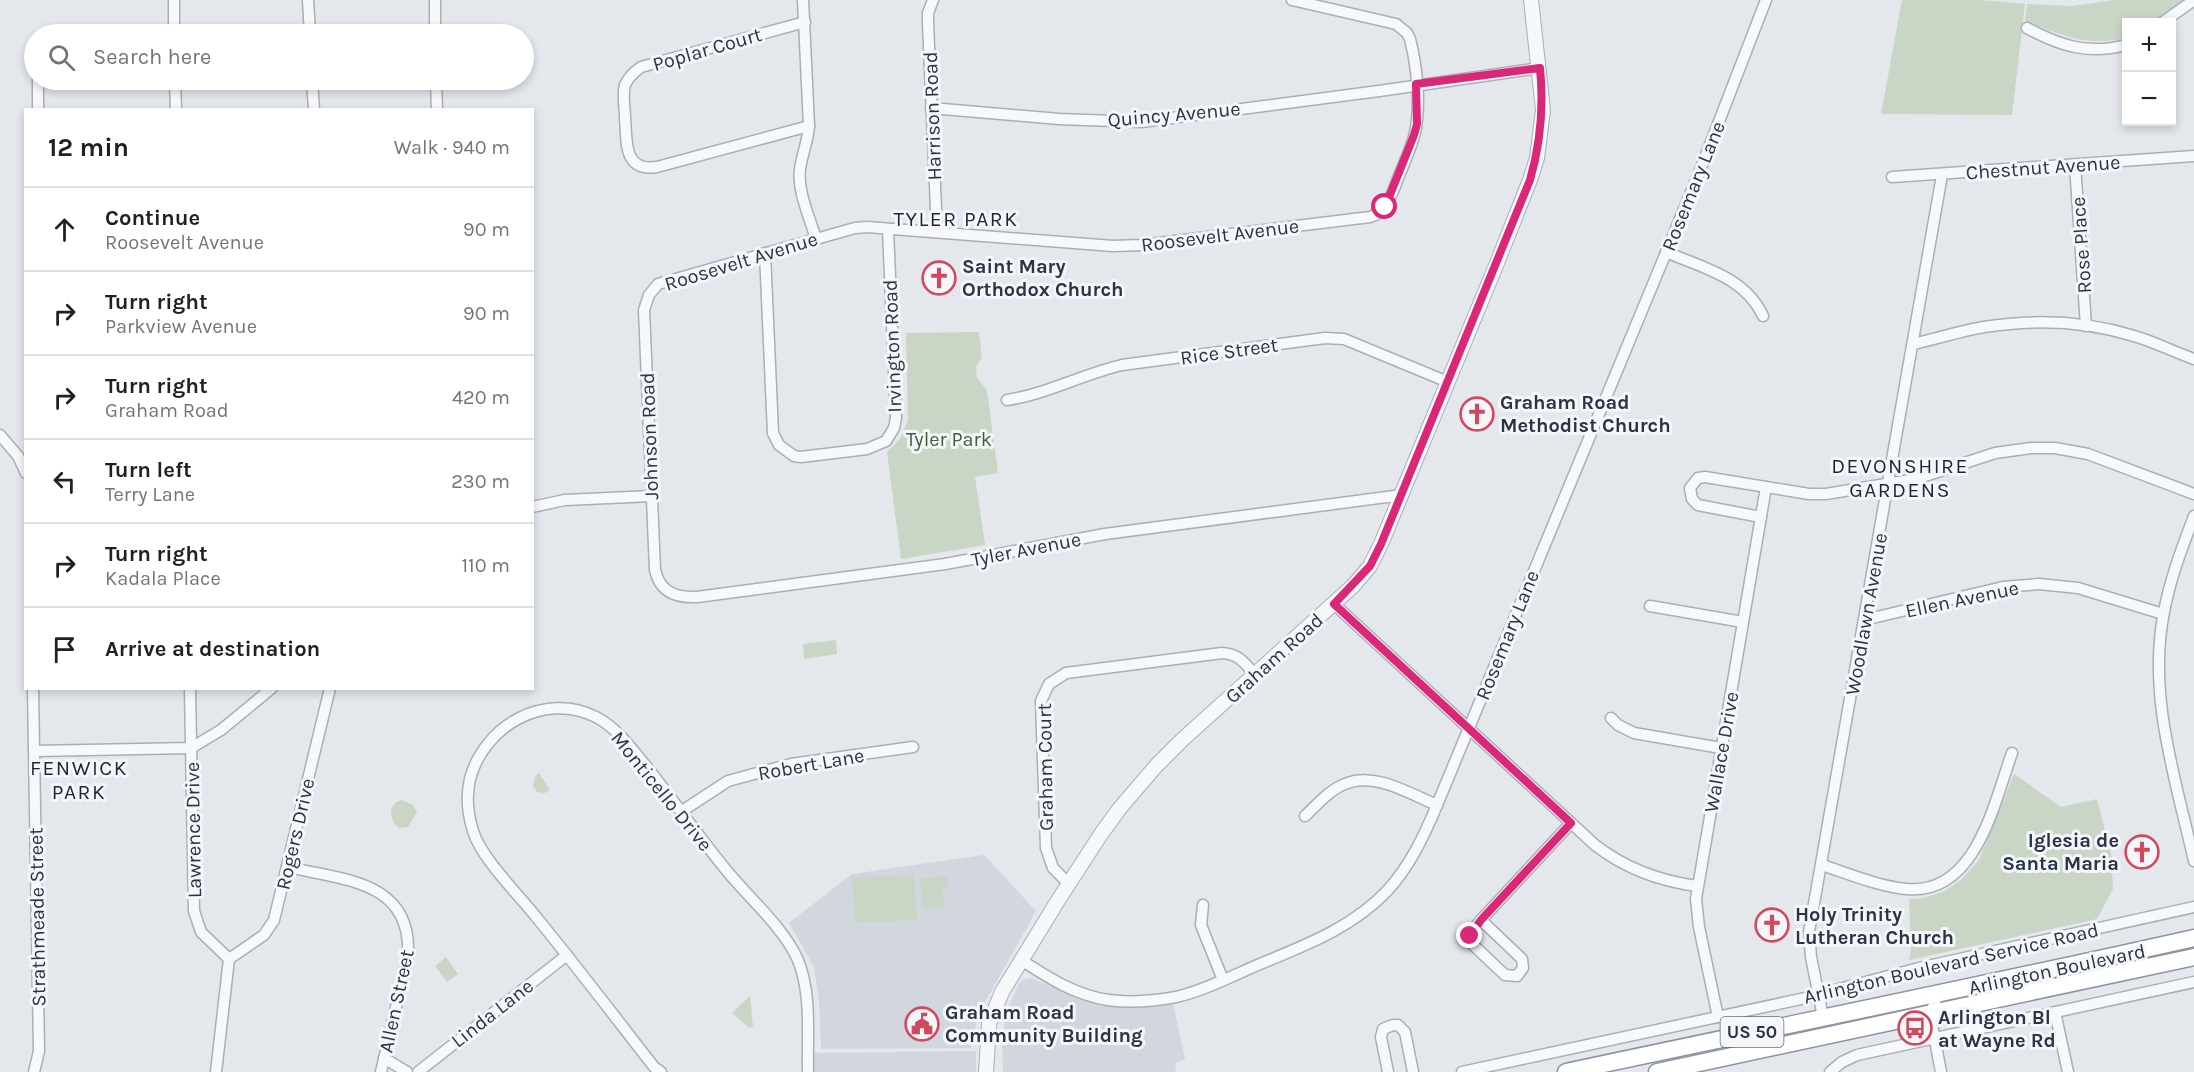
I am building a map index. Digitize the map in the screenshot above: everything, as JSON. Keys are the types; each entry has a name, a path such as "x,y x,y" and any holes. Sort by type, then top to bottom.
{"highway":[{"name":"Arlington Boulevard","path":"1566,1072 2194,939"},
{"name":"Arlington Boulevard","path":"1657,1072 2194,957"},
{"path":"1798,1041 1819,1028 1823,1017"}],"street":[{"path":"174,0 174,24"},
{"path":"308,0 309,24"},
{"path":"803,0 809,126 799,175 816,239"},
{"name":"Harrison Road","path":"933,0 928,13 928,23 937,232"},
{"name":"Roosevelt Avenue","path":"649,295 658,284 666,281 855,228 1113,246 1142,245 1374,216 1389,201 1412,145 1417,124 1416,84 1410,39 1401,27 1383,20 1292,0"},
{"name":"Graham Road","path":"986,1072 989,1024 1002,992 1101,834 1156,766 1334,604 1370,566 1402,495 1537,158 1543,110 1531,0"},
{"name":"Rosemary Lane","path":"1022,960 1070,989 1109,1000 1153,1000 1176,997 1223,980 1328,934 1365,911 1386,892 1406,867 1424,838 1745,60 1766,0"},
{"path":"2169,18 2194,0"},
{"path":"436,24 438,1"},
{"name":"Poplar Court","path":"804,22 640,67 630,77 624,92 628,152 634,162 645,168 657,167 809,126"},
{"path":"2027,28 2052,41 2076,48 2122,46"},
{"name":"Quincy Avenue","path":"931,108 1141,122 1540,68"},
{"path":"38,90 38,108"},
{"path":"176,90 176,108"},
{"path":"313,90 314,108"},
{"path":"436,90 437,108"},
{"name":"Chestnut Avenue","path":"1892,177 2194,156"},
{"name":"Rose Place","path":"2075,165 2086,326"},
{"name":"Woodlawn Avenue","path":"1823,1017 1809,944 1813,913 1942,175"},
{"name":"Irvington Road","path":"765,253 771,403 776,440 786,451 801,458 867,449 886,441 894,428 896,418 888,229"},
{"path":"1666,252 1733,281 1752,297 1764,316"},
{"name":"Johnson Road","path":"649,295 644,310 657,578"},
{"path":"1912,344 1982,327 2035,322 2086,326 2133,336 2194,359"},
{"name":"Rice Street","path":"1007,400 1033,394 1085,375 1122,365 1325,338 1344,339 1448,382"},
{"path":"0,435 18,456 24,469"},
{"path":"1761,517 1698,505 1692,499 1690,488 1698,478 1705,477 1809,494 1826,494 1916,479 1995,453 2055,448 2099,457 2194,494"},
{"name":"Wallace Drive","path":"1718,1017 1699,927 1697,886 1766,487"},
{"name":"Tyler Avenue","path":"657,578 670,593 683,598 698,597 945,564 1106,534 1402,495"},
{"path":"534,507 565,500 652,496"},
{"path":"2194,516 2172,578 2163,614 2159,664 2162,711 2194,861"},
{"name":"Ellen Avenue","path":"1864,620 2003,587 2039,584 2078,588 2163,614"},
{"path":"1334,604 1595,845 1641,873 1697,886"},
{"path":"1650,606 1743,622"},
{"name":"Graham Court","path":"1069,884 1053,868 1046,848 1041,701 1045,680 1066,673 1222,653 1240,657 1256,675"},
{"name":"Strathmeade Street","path":"33,690 39,1051 34,1072"},
{"name":"Lawrence Drive","path":"189,690 195,918 201,932 229,959"},
{"path":"34,751 191,748 221,730 270,690"},
{"name":"Rogers Drive","path":"229,959 256,941 274,920 330,690"},
{"name":"Monticello Drive","path":"661,1072 654,1067 486,855 473,832 467,803 470,780 479,758 501,729 524,714 561,708 594,717 617,732 682,811 726,870 784,938 797,958 807,989 808,1072"},
{"path":"1611,718 1618,725 1634,733 1721,748"},
{"name":"Robert Lane","path":"682,811 728,781 791,764 913,747"},
{"path":"1822,865 1905,889 1924,889 1946,880 1963,866 1977,846 2012,753"},
{"path":"1305,816 1344,784 1364,780 1384,783 1437,805"},
{"path":"1481,920 1522,959 1523,968 1517,976 1505,975 1470,942 1471,932 1481,920 1571,823"},
{"name":"Allen Street","path":"288,867 372,887 391,901 404,922 409,942 408,955 381,1072"},
{"path":"1203,905 1201,925 1223,980"},
{"name":"Arlington Boulevard Service Road","path":"1462,1072 1718,1017 1919,968 2194,907"},
{"name":"Linda Lane","path":"418,1072 567,955"},
{"path":"216,1072 229,959"},
{"path":"1830,1072 1842,1062 1857,1055 2194,983"},
{"path":"1938,995 1930,1014 1941,1072"},
{"path":"2055,1012 2068,1072"},
{"path":"1388,1072 1381,1037 1383,1029 1393,1025 1405,1032 1413,1072"},
{"path":"384,1058 407,1072"}],"shaded area":[{"path":"984,855 1036,911 978,1015 971,1048 821,1049 819,1000 814,967 789,923 852,874"},
{"path":"1031,978 1079,998 1128,1006 1173,1003 1185,1059 1175,1063 1176,1072 1003,1072 1002,1038 1008,1008 1020,982"},
{"path":"976,1051 976,1072 808,1072 807,1053"}],"green space":[{"path":"1902,0 1980,0 2025,4 2012,115 1881,114"},
{"path":"2114,0 2184,0 2161,18 2122,18 2122,39 2112,40 2074,38 2025,21 2027,4 2073,6"},
{"name":"Tyler Park","path":"979,332 982,358 976,366 977,378 987,390 998,473 975,477 985,545 901,559 887,452 900,439 908,420 906,333"},
{"path":"836,640 837,654 804,659 803,644"},
{"path":"539,773 550,790 545,793 537,792 533,786 535,776"},
{"path":"2014,774 2061,807 2097,799 2111,854 2113,889 2097,919 1909,960 1911,950 1909,899 1923,898 1943,892 1961,880 1979,860"},
{"path":"402,800 413,805 417,812 408,827 399,828 393,821 391,812 394,805"},
{"path":"914,875 917,920 855,923 852,878"},
{"path":"948,876 948,887 943,888 944,907 922,908 920,878"},
{"path":"446,957 458,974 447,982 435,966"},
{"path":"750,996 753,1027 749,1028 732,1013"}],"place":[{"name":"Saint Mary Orthodox Church","path":"939,278"},
{"name":"Graham Road Methodist Church","path":"1477,414"},
{"name":"Iglesia de Santa Maria","path":"2142,852"},
{"name":"Holy Trinity Lutheran Church","path":"1772,925"},
{"name":"Graham Road Community Building","path":"922,1024"},
{"name":"Arlington Bl at Wayne Rd","path":"1915,1028"}],"district":[{"name":"TYLER PARK","path":"956,219"},
{"name":"DEVONSHIRE GARDENS","path":"1900,478"},
{"name":"FENWICK PARK","path":"79,780"}],"route":[{"path":"1385,207 1412,145 1417,124 1416,84 1540,68 1543,110 1537,158 1530,180 1381,544 1370,566 1334,604 1571,823 1481,920 1470,936"}]}
